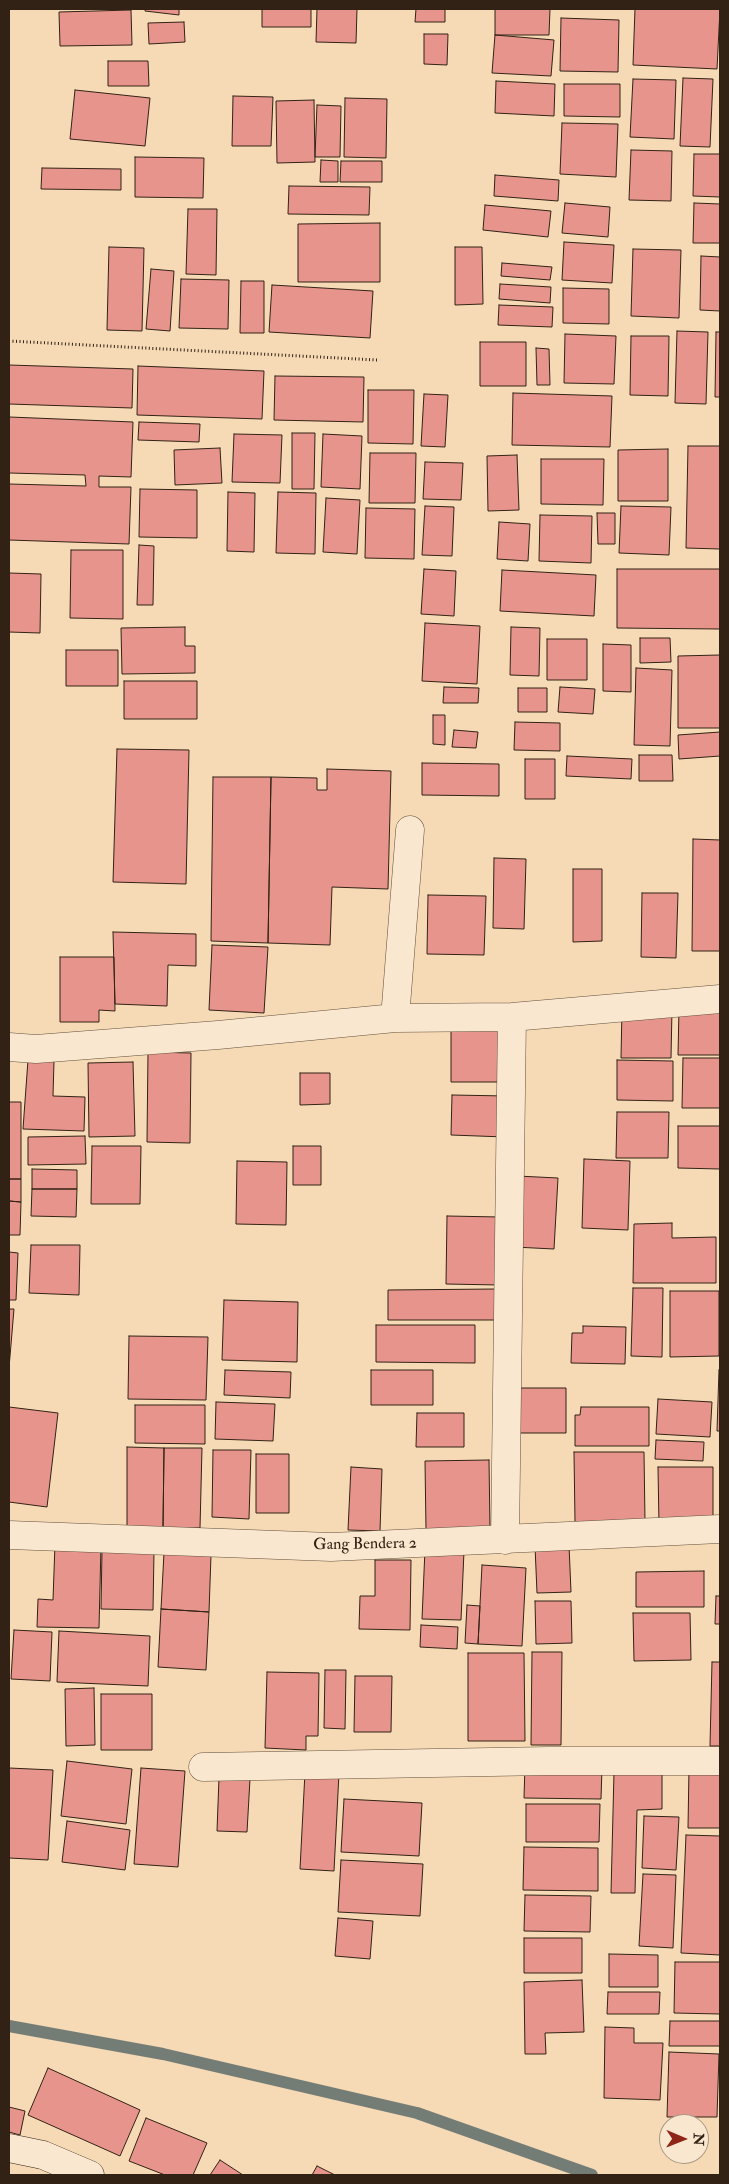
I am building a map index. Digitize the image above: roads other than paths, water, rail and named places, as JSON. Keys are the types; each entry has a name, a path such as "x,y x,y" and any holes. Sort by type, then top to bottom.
{"street":[{"path":"395,1018 410,830"},
{"path":"9,1047 36,1049 218,1035 395,1018 512,1018 720,999"},
{"path":"505,1540 512,1018"},
{"name":"Gang Bendera 2","path":"9,1535 332,1547 720,1529"},
{"path":"203,1767 549,1761 720,1761"},
{"path":"9,2148 43,2155 90,2175"}],"waterway":[{"path":"9,2026 163,2054 417,2113 592,2175"}]}
